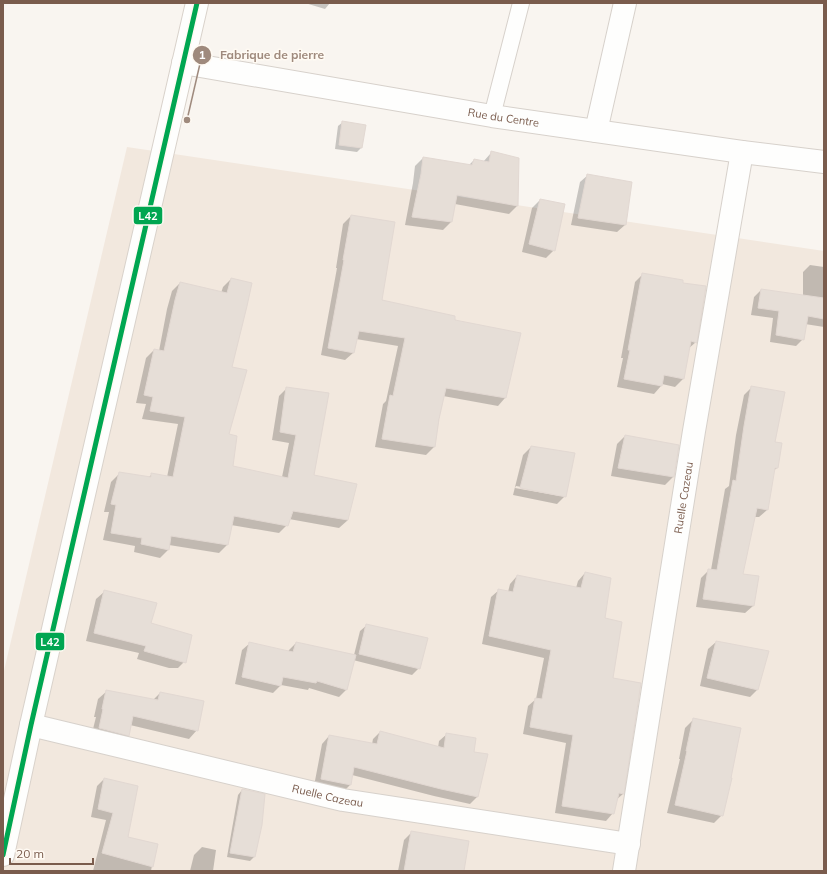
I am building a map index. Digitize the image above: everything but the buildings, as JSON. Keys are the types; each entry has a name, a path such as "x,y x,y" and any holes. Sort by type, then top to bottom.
{"street":[{"path":"3,856 31,725 197,3"},
{"path":"596,131 625,3"},
{"name":"Rue du Centre","path":"183,63 492,116 742,152 824,162"},
{"name":"Ruelle Cazeau","path":"624,871 694,431 742,152"},
{"name":"Ruelle Cazeau","path":"31,725 343,800 629,844"}],"lane":[{"path":"492,116 521,3"}],"shaded area":[{"path":"127,147 824,251 824,871 3,871 3,675"}],"transit line":[{"name":"L42","path":"3,855 31,725 197,3"}],"place":[{"name":"Fabrique de pierre","path":"187,120"}]}
